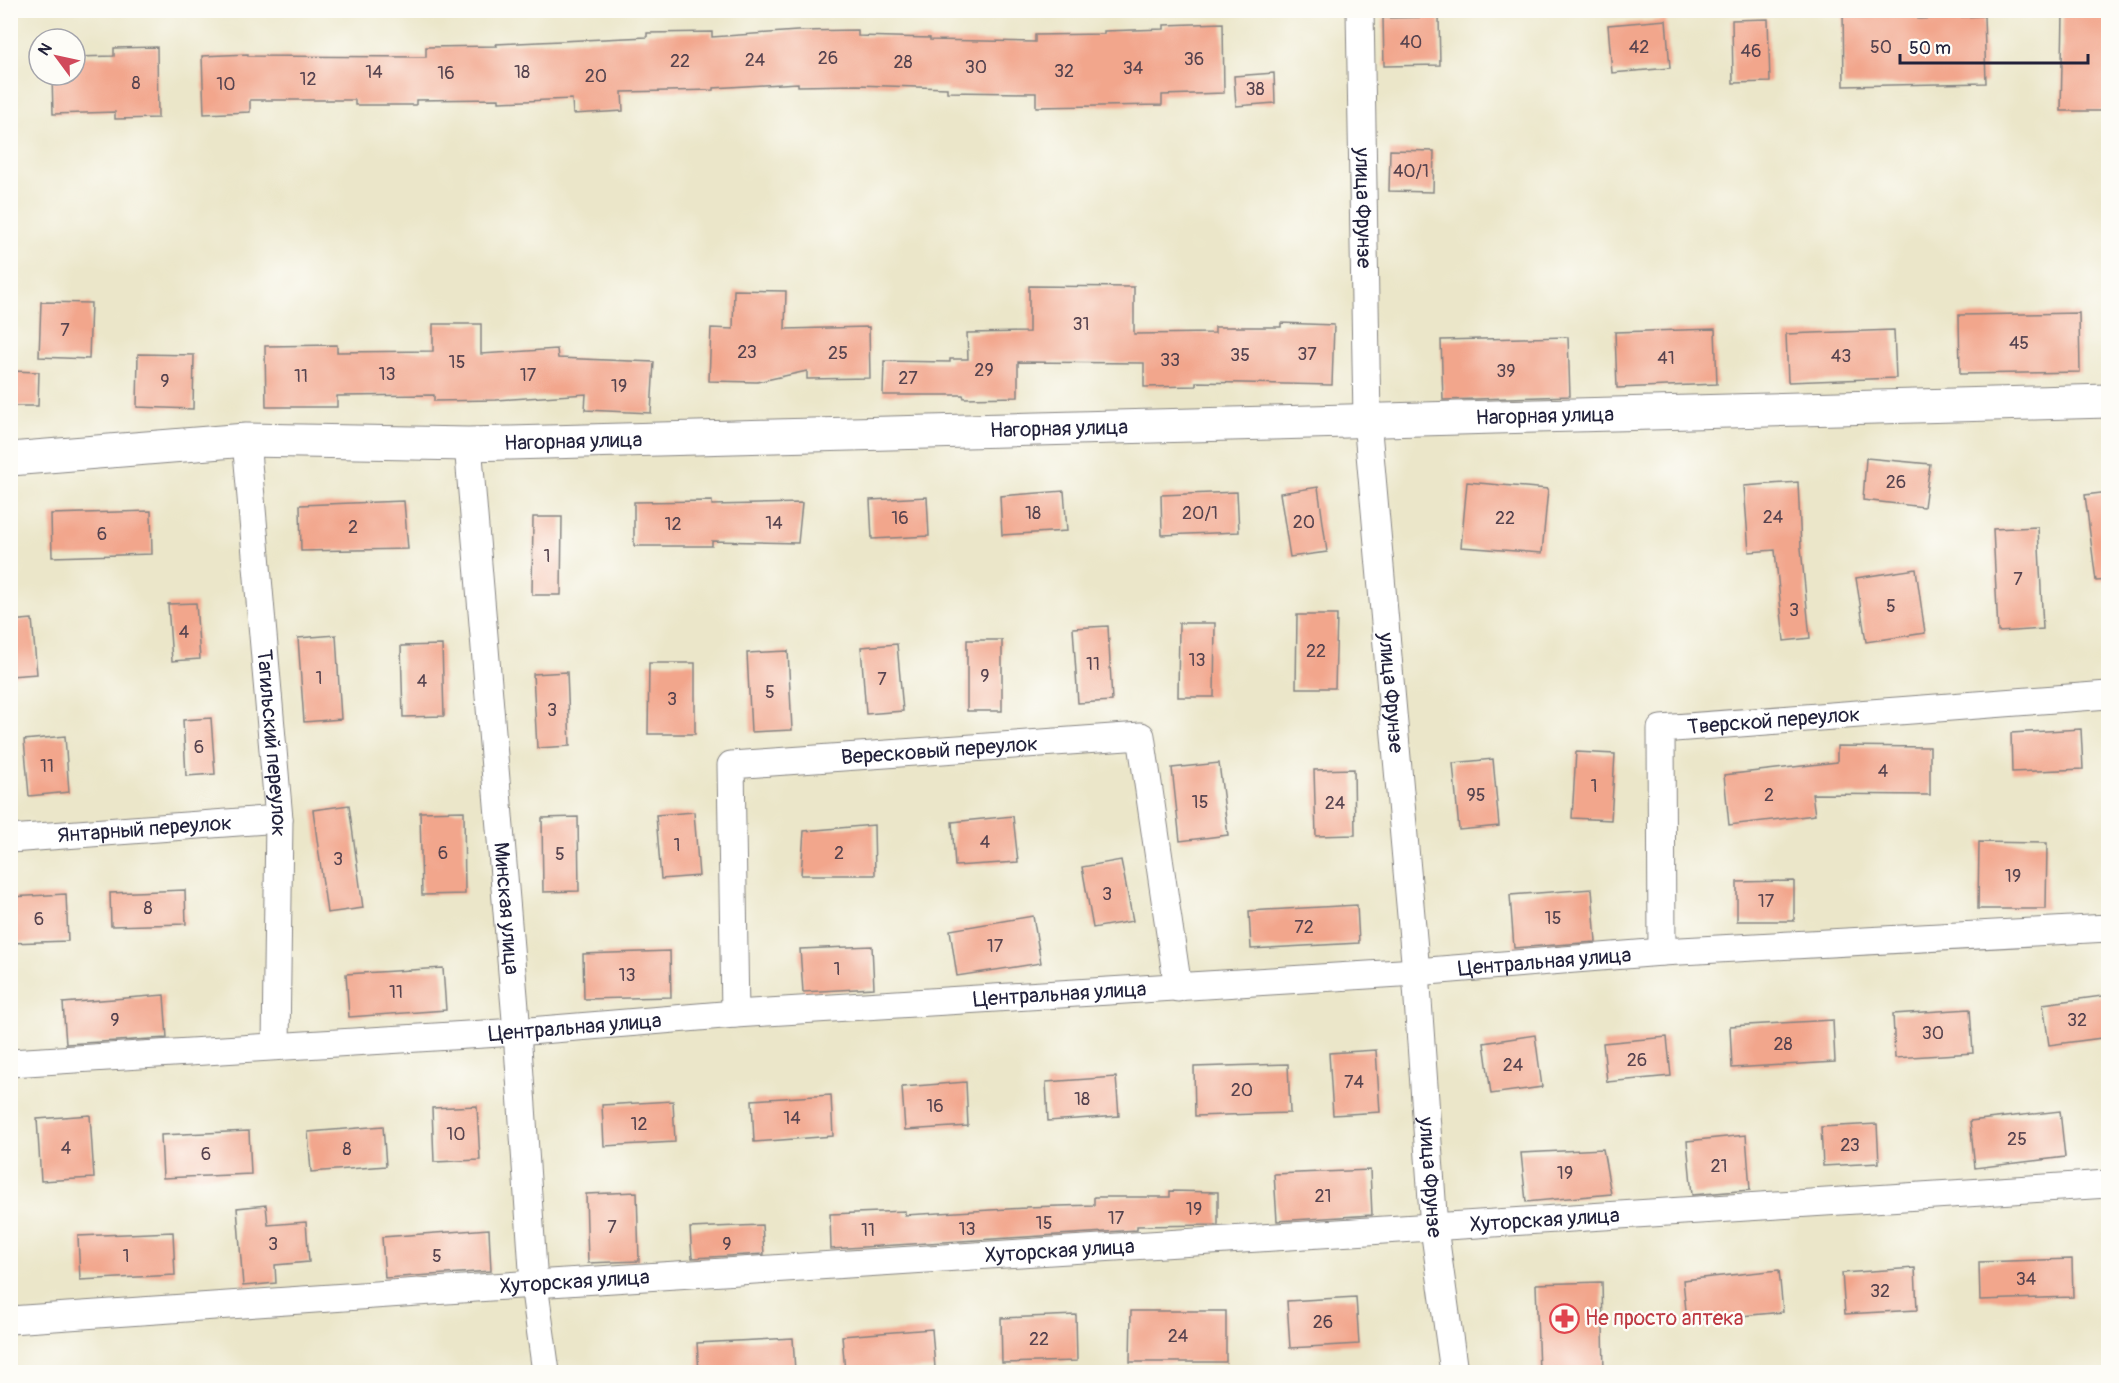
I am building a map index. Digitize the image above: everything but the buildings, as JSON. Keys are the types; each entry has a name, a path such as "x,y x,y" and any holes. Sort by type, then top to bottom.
{"street":[{"name":"улица Фрунзе","path":"1360,10 1367,420 1416,972 1434,1228 1454,1372"},
{"name":"Нагорная улица","path":"10,459 246,440 468,444 2109,400"},
{"name":"Тагильский переулок","path":"246,440 279,819 276,1046"},
{"name":"Минская улица","path":"468,444 517,1032 534,1284 546,1372"},
{"name":"Тверской переулок","path":"1662,952 1661,729 2109,695"},
{"name":"Вересковый переулок","path":"735,1014 731,765 1141,736 1178,988"},
{"name":"Янтарный переулок","path":"10,839 279,819"},
{"name":"Центральная улица","path":"10,1063 517,1032 735,1014 1178,988 1662,952 2109,928"},
{"name":"Хуторская улица","path":"10,1320 534,1284 2109,1185"}],"place":[{"name":"Не просто аптека","path":"1564,1318"}]}
